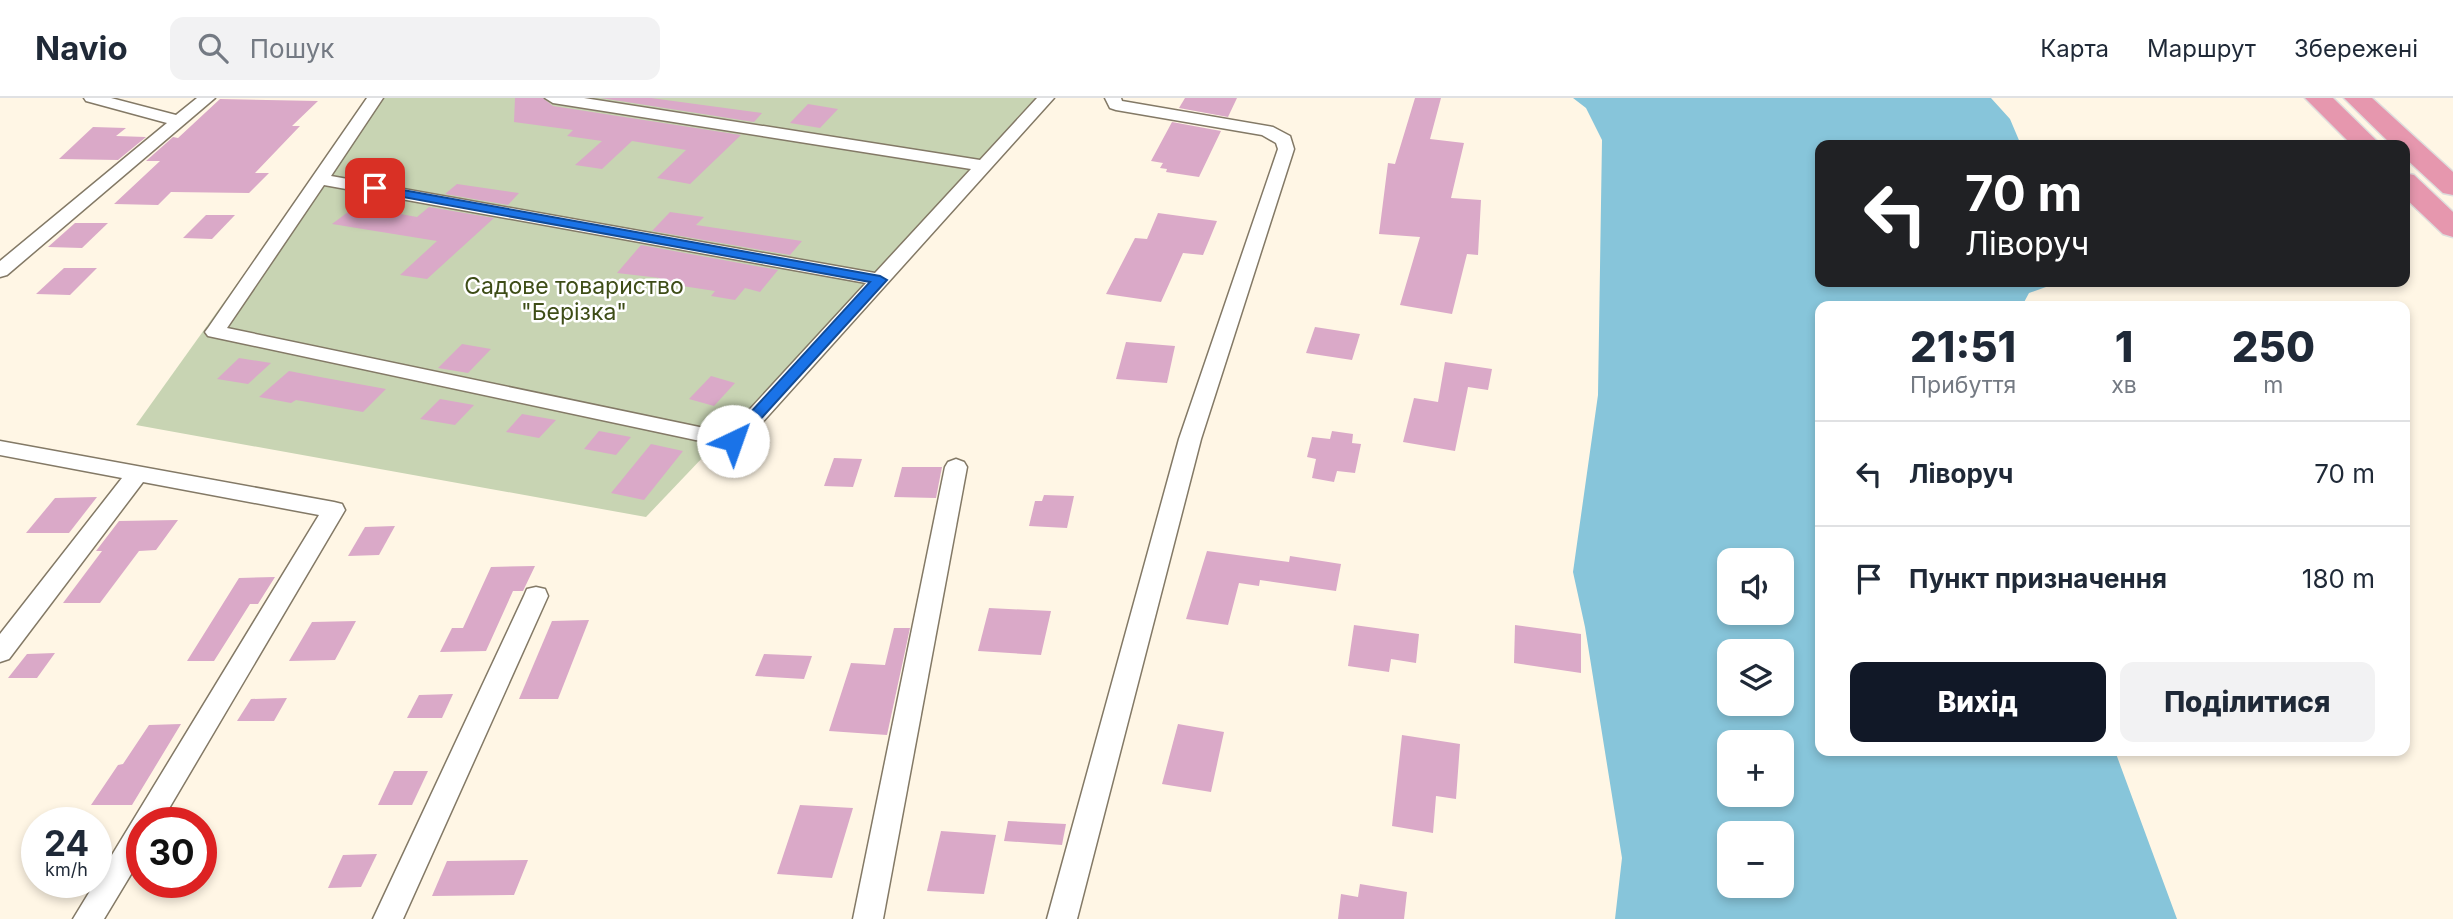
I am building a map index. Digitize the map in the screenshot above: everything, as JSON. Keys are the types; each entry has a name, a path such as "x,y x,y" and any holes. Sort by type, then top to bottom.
{"main road":[{"path":"2318,98 2362,140"},
{"path":"2357,98 2402,140"},
{"path":"2410,147 2453,187"},
{"path":"2410,187 2453,228"}],"street":[{"path":"92,98 179,121"},
{"path":"0,271 207,98"},
{"path":"375,98 215,332 733,441 1046,98"},
{"path":"553,98 984,166"},
{"path":"1062,919 1190,439 1286,149 1284,140 1266,131 1116,105 1113,98"},
{"path":"321,179 880,280"},
{"path":"0,447 334,510 155,807"},
{"path":"868,919 956,467"},
{"path":"0,652 138,473"},
{"path":"388,919 536,596"},
{"path":"88,919 126,856"}],"green space":[{"name":"Садове товариство \"Берізка\"","path":"370,98 1045,98 646,517 136,425"}],"water":[{"path":"1573,98 1991,98 2010,119 2019,140 1815,140 1815,287 2046,287 2029,293 2025,301 1815,301 1815,756 2117,756 2177,919 1615,919 1622,858 1585,627 1573,572 1598,395 1602,140 1586,108"}],"building":[{"path":"515,98 543,98 553,106 741,135 690,184 657,178 686,150 632,141 602,169 575,165 602,141 567,136 573,130 514,122"},
{"path":"601,98 651,98 762,113 754,122"},
{"path":"1185,98 1237,98 1228,117 1179,108"},
{"path":"1415,98 1441,98 1430,139 1464,143 1451,198 1481,200 1478,255 1467,254 1452,314 1400,305 1420,237 1379,234 1388,163 1395,164"},
{"path":"220,99 318,101 292,126 300,126 255,173 269,173 249,193 171,192 158,205 114,204 160,161 146,161 173,137 178,138"},
{"path":"808,104 838,109 820,128 790,123"},
{"path":"1172,122 1221,131 1199,177 1166,172 1167,169 1160,168 1163,163 1151,161"},
{"path":"93,127 126,128 116,136 146,137 118,160 59,159"},
{"path":"457,184 519,193 508,205 445,194"},
{"path":"356,206 417,217 429,207 494,218 427,279 400,275 437,241 332,224"},
{"path":"670,212 704,217 696,225 802,241 790,255 652,231"},
{"path":"1158,213 1217,221 1203,255 1183,253 1161,302 1106,294 1135,238 1147,239"},
{"path":"206,215 235,215 212,239 183,238"},
{"path":"75,223 108,223 82,248 48,247"},
{"path":"641,245 778,270 760,292 745,288 735,300 711,296 715,291 656,282 660,278 617,273"},
{"path":"64,268 97,268 70,295 36,294"},
{"path":"1315,327 1360,334 1352,360 1306,353"},
{"path":"1126,342 1175,346 1167,383 1116,379"},
{"path":"462,344 491,349 468,373 438,368"},
{"path":"239,358 271,363 248,384 217,379"},
{"path":"1445,362 1492,369 1488,390 1468,387 1455,451 1403,442 1414,398 1438,402"},
{"path":"289,371 386,389 363,412 296,400 291,403 259,397"},
{"path":"711,376 735,383 714,406 689,399"},
{"path":"440,399 474,405 455,425 420,419"},
{"path":"522,414 556,420 539,438 506,432"},
{"path":"599,431 631,437 616,455 584,449"},
{"path":"1332,431 1353,434 1352,443 1361,444 1355,473 1337,471 1334,482 1312,478 1316,459 1307,457 1312,437 1330,439"},
{"path":"651,444 683,451 644,500 611,493"},
{"path":"834,458 862,459 853,487 824,486"},
{"path":"902,467 942,467 936,498 894,497"},
{"path":"1044,495 1074,496 1067,528 1029,526 1035,501 1042,501"},
{"path":"97,497 69,533 26,533 55,498"},
{"path":"178,520 156,550 139,551 100,603 63,603 102,551 96,551 119,521"},
{"path":"395,526 379,555 348,556 365,527"},
{"path":"1207,551 1289,562 1290,556 1341,564 1336,591 1260,580 1259,586 1239,583 1228,625 1186,619"},
{"path":"535,566 523,591 513,591 486,651 440,652 452,628 463,628 491,567"},
{"path":"275,577 258,604 250,604 214,661 187,661 239,578"},
{"path":"989,608 1051,611 1041,655 978,651"},
{"path":"589,620 558,699 519,699 552,621"},
{"path":"356,621 335,660 289,661 312,622"},
{"path":"1354,625 1419,634 1416,663 1391,659 1389,672 1348,666"},
{"path":"1515,625 1581,634 1581,673 1514,663"},
{"path":"894,628 910,628 887,735 829,731 851,663 885,665"},
{"path":"55,653 37,678 8,678 27,654"},
{"path":"764,654 812,656 804,679 755,676"},
{"path":"453,694 442,718 407,718 419,695"},
{"path":"287,698 274,721 237,721 251,699"},
{"path":"181,724 132,805 91,805 149,725"},
{"path":"1178,724 1224,732 1211,792 1162,784"},
{"path":"1402,735 1460,744 1456,799 1436,796 1433,833 1392,826"},
{"path":"394,771 428,771 412,805 378,805"},
{"path":"800,805 853,808 832,878 777,874"},
{"path":"1008,821 1066,824 1062,845 1004,841"},
{"path":"941,831 996,835 984,894 927,891"},
{"path":"377,854 361,887 328,888 343,855"},
{"path":"528,860 514,895 432,896 447,861"},
{"path":"1360,884 1407,892 1404,919 1338,919 1341,894 1358,897"}],"route":[{"path":"375,188 880,280 733,441"}]}
